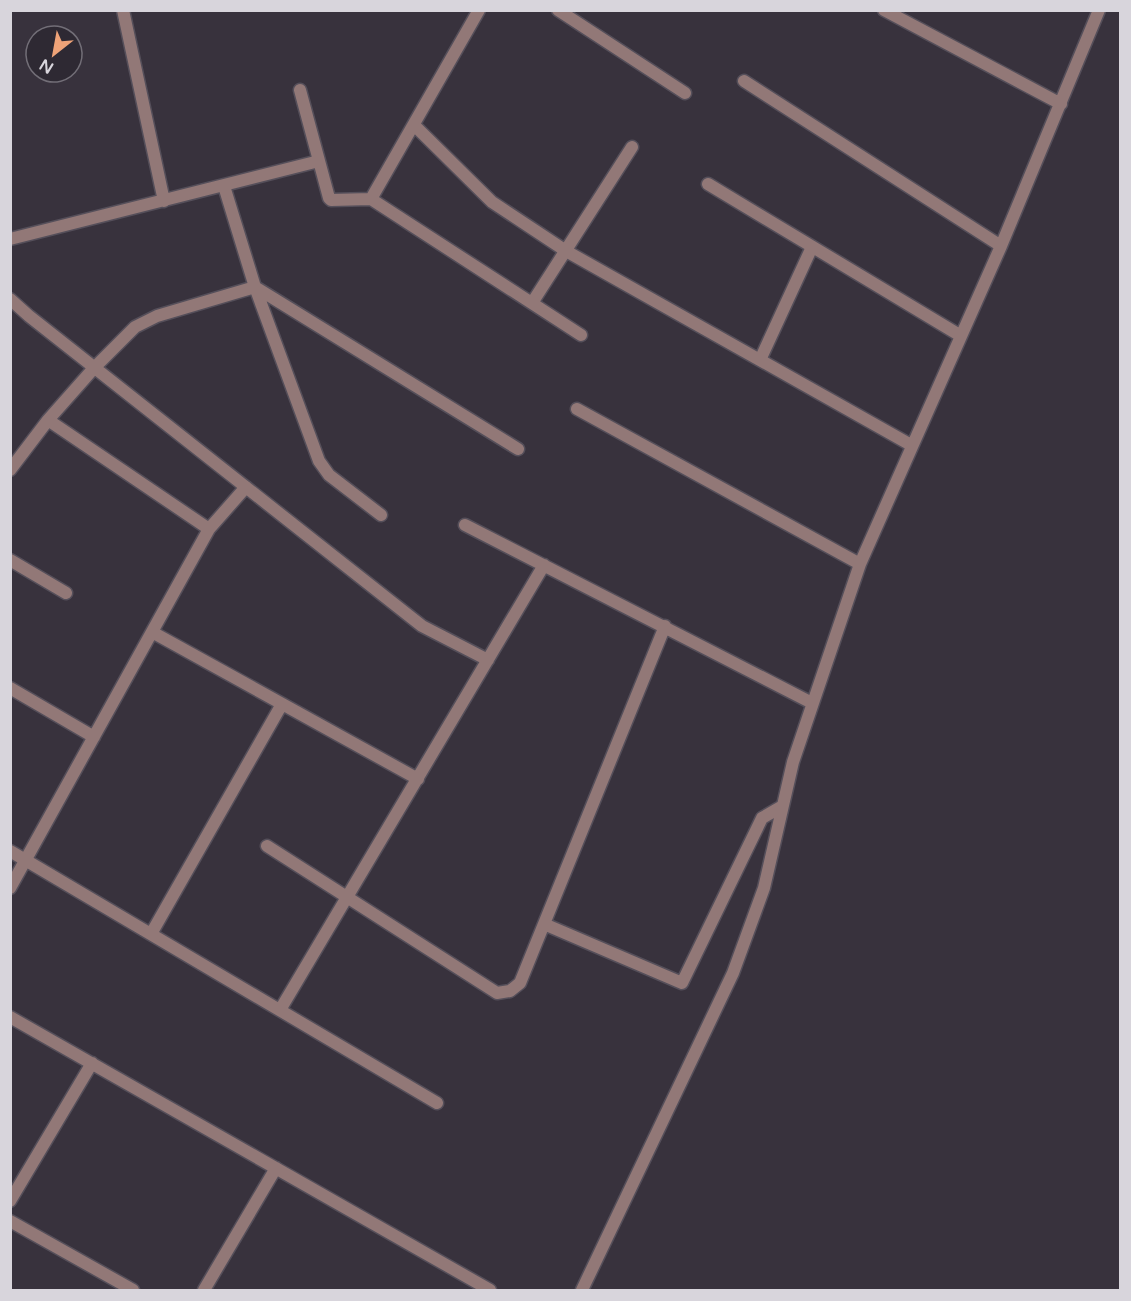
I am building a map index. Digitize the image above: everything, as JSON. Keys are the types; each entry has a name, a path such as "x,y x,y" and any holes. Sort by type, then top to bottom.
{"street":[{"path":"123,10 164,201"},
{"path":"558,10 685,93"},
{"path":"884,10 1061,104"},
{"path":"582,1290 733,973 764,888 793,762 860,564 1001,246 1099,10"},
{"path":"371,199 474,13"},
{"path":"744,81 1001,246"},
{"path":"300,90 331,200 371,199 581,335"},
{"path":"414,125 492,202 566,250 911,445"},
{"path":"532,303 632,147"},
{"path":"10,239 319,161"},
{"path":"708,184 961,336"},
{"path":"224,186 255,287 320,461 329,475 381,515"},
{"path":"760,360 812,247"},
{"path":"10,470 48,420 94,368 135,327 146,321 255,287 518,450"},
{"path":"10,299 94,368 422,626 488,660"},
{"path":"577,410 860,564"},
{"path":"48,420 209,529"},
{"path":"10,888 209,529 246,487"},
{"path":"465,525 812,703"},
{"path":"10,560 66,593"},
{"path":"280,1010 544,565"},
{"path":"267,846 497,993 510,991 520,983 665,626"},
{"path":"152,632 418,779"},
{"path":"10,688 94,737"},
{"path":"151,934 282,704"},
{"path":"544,924 682,983 762,818 782,807"},
{"path":"10,851 437,1102"},
{"path":"10,1017 490,1290"},
{"path":"10,1201 92,1063"},
{"path":"204,1290 276,1168"},
{"path":"10,1221 133,1290"}]}
